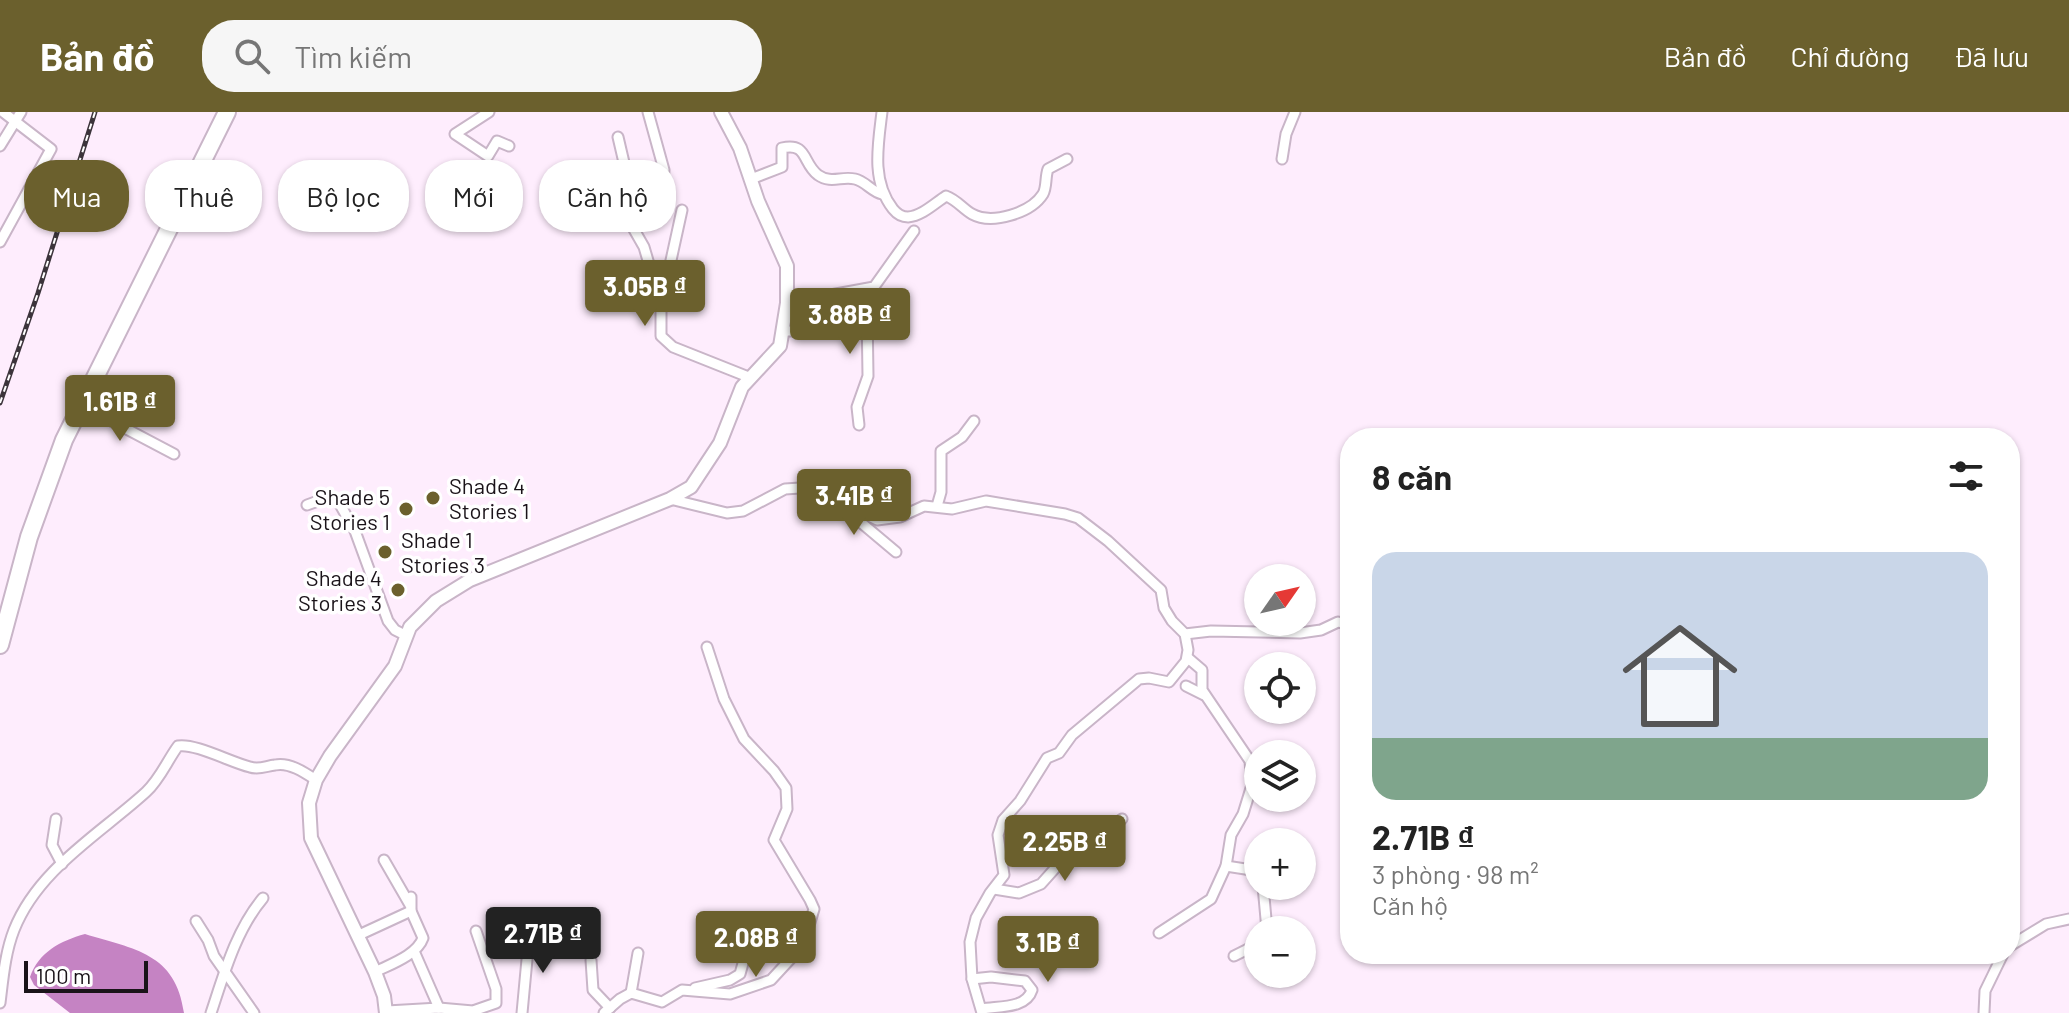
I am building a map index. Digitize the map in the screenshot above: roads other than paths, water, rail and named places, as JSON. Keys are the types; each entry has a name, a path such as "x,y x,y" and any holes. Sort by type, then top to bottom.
{"highway":[{"path":"0,645 44,491 81,405 227,112"}],"street":[{"path":"0,242 51,149 19,116 3,112"},
{"path":"489,112 455,134 488,156 497,141 509,146"},
{"path":"648,112 661,160"},
{"path":"476,931 496,989 496,1003 473,1011 439,1008 387,1012 359,935 311,838 309,803 316,780 395,666 405,635 417,617 470,580 670,499 691,487 720,443 742,387 780,346 787,303 787,266 740,148 721,112"},
{"path":"882,112 878,157 882,194"},
{"path":"1282,159 1288,126 1295,112"},
{"path":"0,146 19,116"},
{"path":"618,137 629,184 628,219 647,255 651,281 655,288 664,293"},
{"path":"751,179 782,167 780,151 784,147 794,147 802,151 811,168 825,179 855,179 882,194 897,214 903,217 921,213 946,196 961,203 972,214 997,218 1033,204 1045,190 1048,169 1067,159"},
{"path":"682,210 664,293 661,336 666,342 751,378"},
{"path":"859,425 857,407 868,376 867,310 874,287 914,231"},
{"path":"787,303 874,287"},
{"path":"783,331 830,331"},
{"path":"81,405 174,454"},
{"path":"937,506 941,487 941,451 962,437 974,421"},
{"path":"670,499 731,513 764,502 785,489 800,488 844,503 877,520 900,517 924,506 952,509 993,501 1065,514 1078,518 1161,590 1168,615 1185,634 1188,658 1169,682 1149,678 1139,679 1130,685 1072,735 1059,753 1047,758 1020,801 1003,820 998,835 1004,875 976,918 970,942 972,979 982,1011 1020,1004 1031,996 1032,990 1025,981 991,977 972,979"},
{"path":"307,505 326,498 338,501 355,531 388,621 395,630 405,635"},
{"path":"844,503 847,511 896,552"},
{"path":"1185,634 1211,631 1293,633 1321,630 1340,622"},
{"path":"631,993 662,1002 682,990 730,994 771,980 795,954 807,932 814,909 774,840 787,809 786,788 744,739 724,699 707,647"},
{"path":"1159,933 1211,899 1226,866 1231,835 1243,814 1252,785 1252,769 1246,753 1200,686 1202,670 1188,658"},
{"path":"1186,686 1205,695"},
{"path":"0,1003 8,951 15,928 30,901 62,864 148,790 180,744 198,747 211,755 254,769 279,764 291,766 316,780"},
{"path":"56,819 52,845 62,864"},
{"path":"994,889 1019,893 1041,884 1058,865 1122,819"},
{"path":"375,972 414,951 423,942 411,904 384,860"},
{"path":"1226,866 1244,869"},
{"path":"211,1013 248,918 263,898"},
{"path":"359,935 411,904"},
{"path":"2020,940 2046,924 2069,919"},
{"path":"196,921 225,972 254,1013"},
{"path":"522,1013 529,938"},
{"path":"692,989 705,983 730,980 740,974 745,956 725,942"},
{"path":"414,951 439,1008"},
{"path":"1234,956 1244,951"},
{"path":"591,960 593,990 611,1010 631,993 638,953"},
{"path":"1984,1013 1985,991 1998,964"}],"railway":[{"path":"0,403 95,112"}],"place":[{"name":"Shade 4 Stories 1","path":"433,498"},
{"name":"Shade 5 Stories 1","path":"406,509"},
{"name":"Shade 1 Stories 3","path":"385,552"},
{"name":"Shade 4 Stories 3","path":"398,590"}]}
